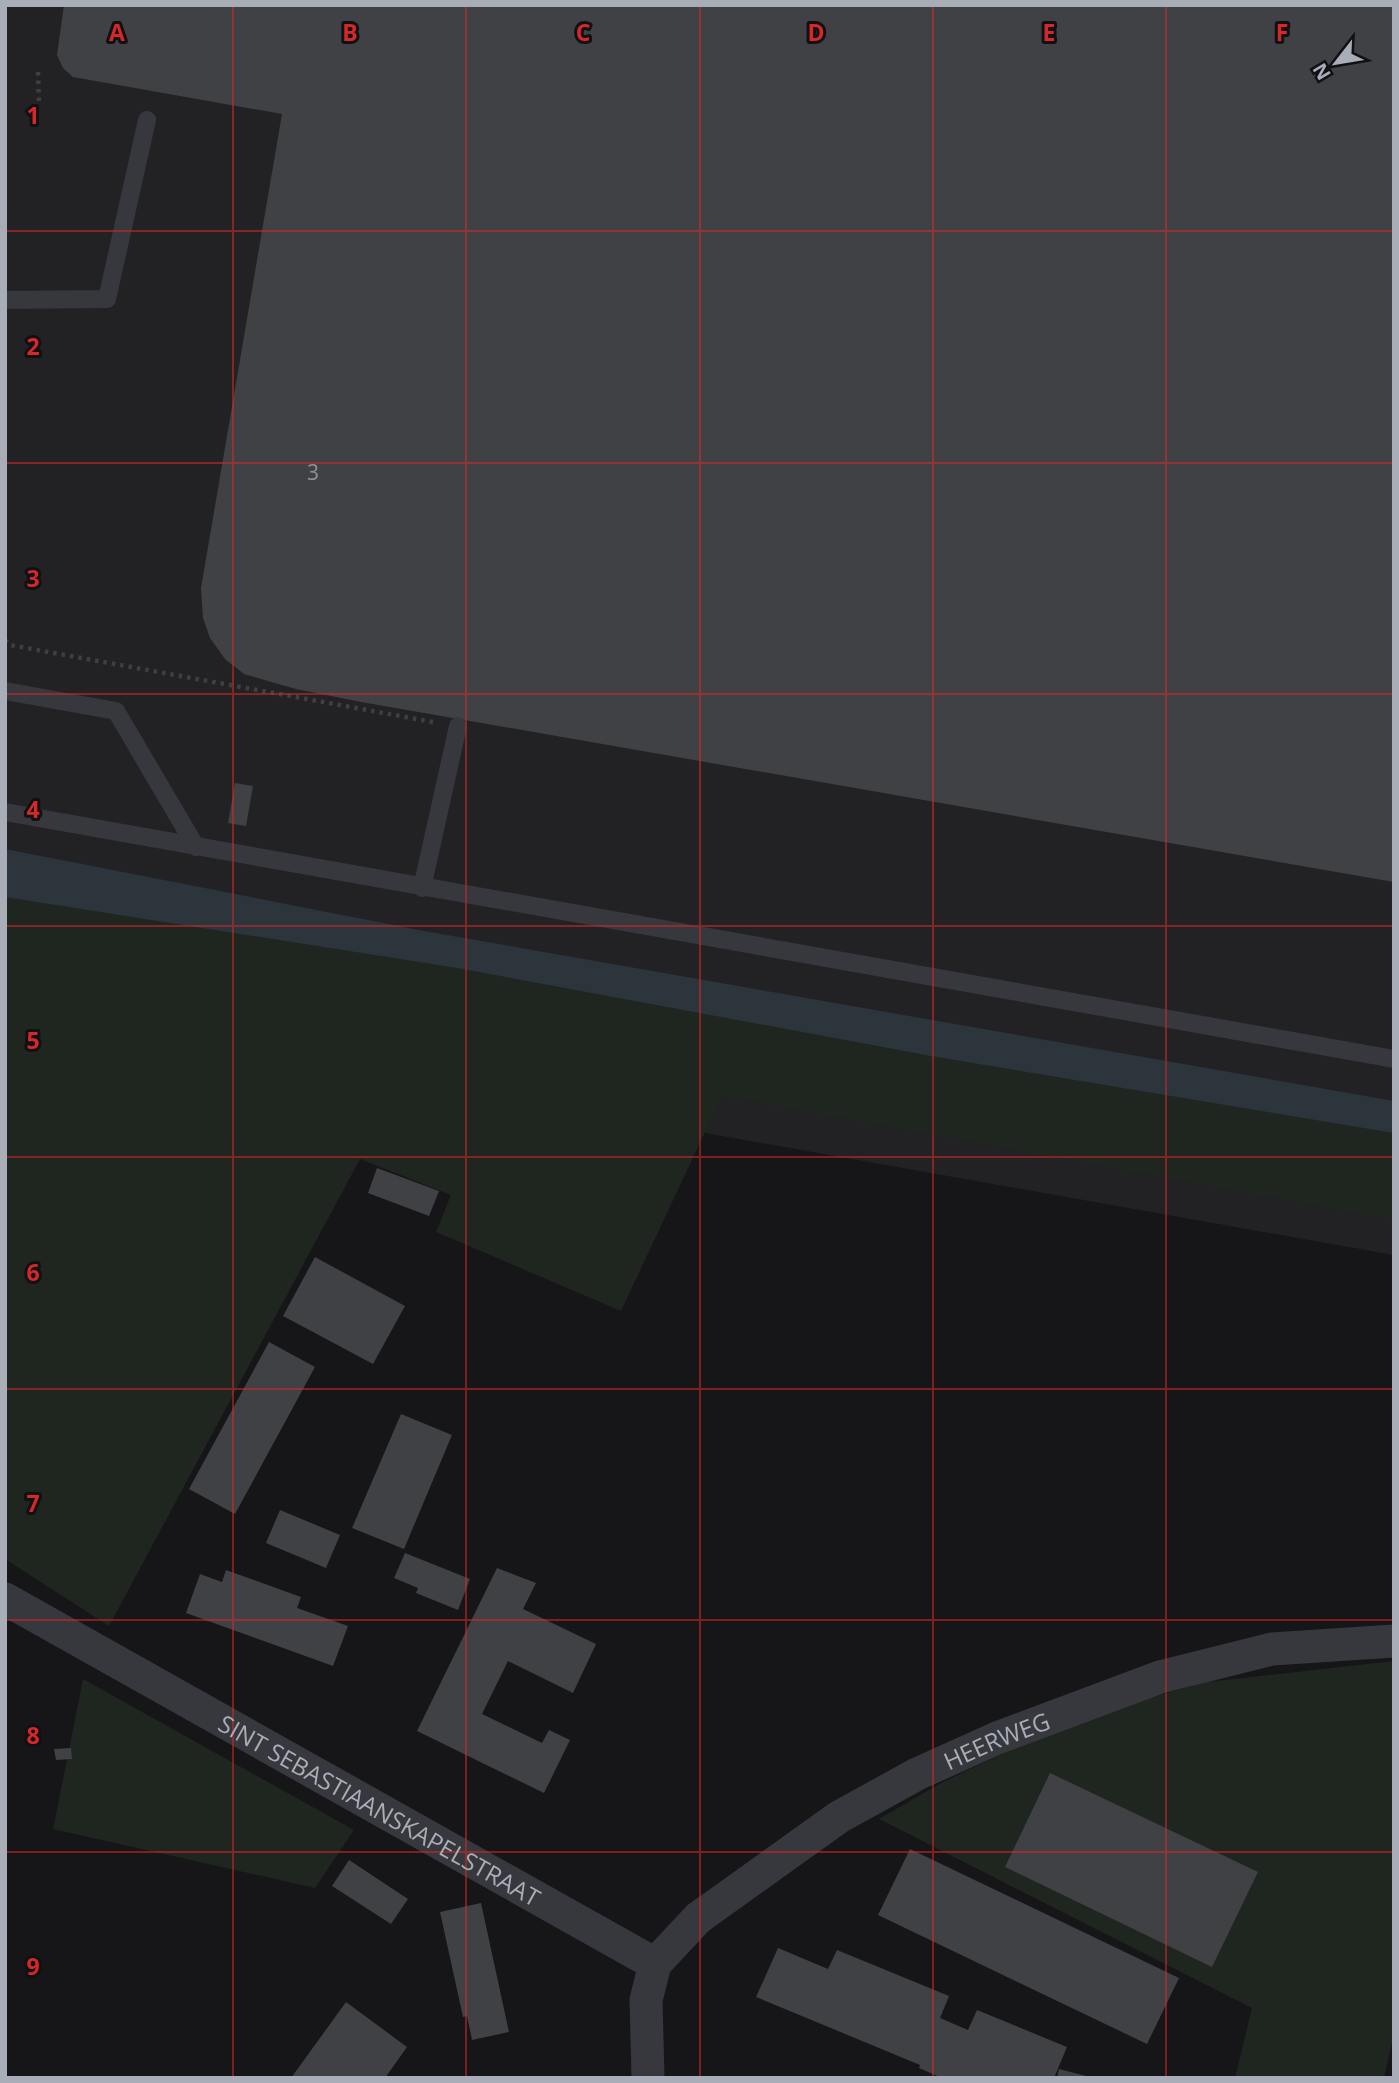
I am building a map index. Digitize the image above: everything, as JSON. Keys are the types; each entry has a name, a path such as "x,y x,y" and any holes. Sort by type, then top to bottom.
{"street":[{"name":"SINT SEBASTIAANSKAPELSTRAAT","path":"5,1599 655,1964"},
{"name":"HEERWEG","path":"655,1964 698,1918 839,1817 916,1774 997,1738 1160,1677 1259,1652 1394,1641"},
{"path":"648,2078 646,2000 655,1964"}],"lane":[{"path":"5,300 107,299 147,120"},
{"path":"5,691 116,711 196,847"},
{"path":"422,888 458,726"},
{"path":"5,812 1394,1059"}],"path":[{"path":"38,72 39,103"},
{"path":"5,640 10,645 458,726"}],"shaded area":[{"path":"5,5 1394,5 1394,1255 5,1009"},
{"path":"5,849 424,931 1394,1101 1394,1133 931,1056 457,968 5,897"},
{"path":"5,897 457,968 931,1056 1394,1133 1394,1220 722,1096 621,1311 436,1232 451,1195 360,1159 109,1626 5,1559"},
{"path":"1394,1661 1394,2034 1384,2078 1235,2078 1252,2008 879,1819 943,1782 1080,1717 1207,1682"},
{"path":"83,1679 354,1830 315,1888 53,1829"}],"building":[{"path":"64,5 1394,5 1394,882 361,702 296,689 244,674 225,659 210,638 203,618 201,588 282,114 73,77 63,68 57,55"},
{"path":"235,783 253,786 246,826 228,823"},
{"path":"377,1168 439,1191 429,1216 368,1193"},
{"path":"315,1257 405,1306 373,1364 283,1316"},
{"path":"269,1342 315,1367 235,1514 189,1489"},
{"path":"401,1414 452,1435 404,1549 352,1528"},
{"path":"280,1510 340,1535 326,1568 266,1543"},
{"path":"405,1553 470,1579 458,1610 416,1593 418,1588 394,1578"},
{"path":"497,1568 536,1583 523,1609 596,1644 573,1693 508,1661 482,1714 542,1743 549,1730 570,1740 544,1793 417,1731"},
{"path":"226,1570 301,1597 297,1608 348,1626 333,1666 186,1613 200,1574 222,1582"},
{"path":"71,1748 72,1759 56,1760 54,1749"},
{"path":"1050,1773 1258,1872 1212,1967 1005,1867"},
{"path":"910,1849 1179,1978 1147,2044 878,1915"},
{"path":"349,1860 408,1899 391,1924 332,1886"},
{"path":"481,1903 509,2032 472,2040 467,2016 463,2017 440,1912"},
{"path":"778,1948 828,1969 837,1950 949,1996 940,2018 968,2030 977,2010 1067,2047 1054,2078 942,2078 919,2068 920,2065 756,1997"},
{"path":"346,2002 407,2047 385,2078 291,2078"},
{"path":"1059,2069 1090,2077 1057,2078"}]}
